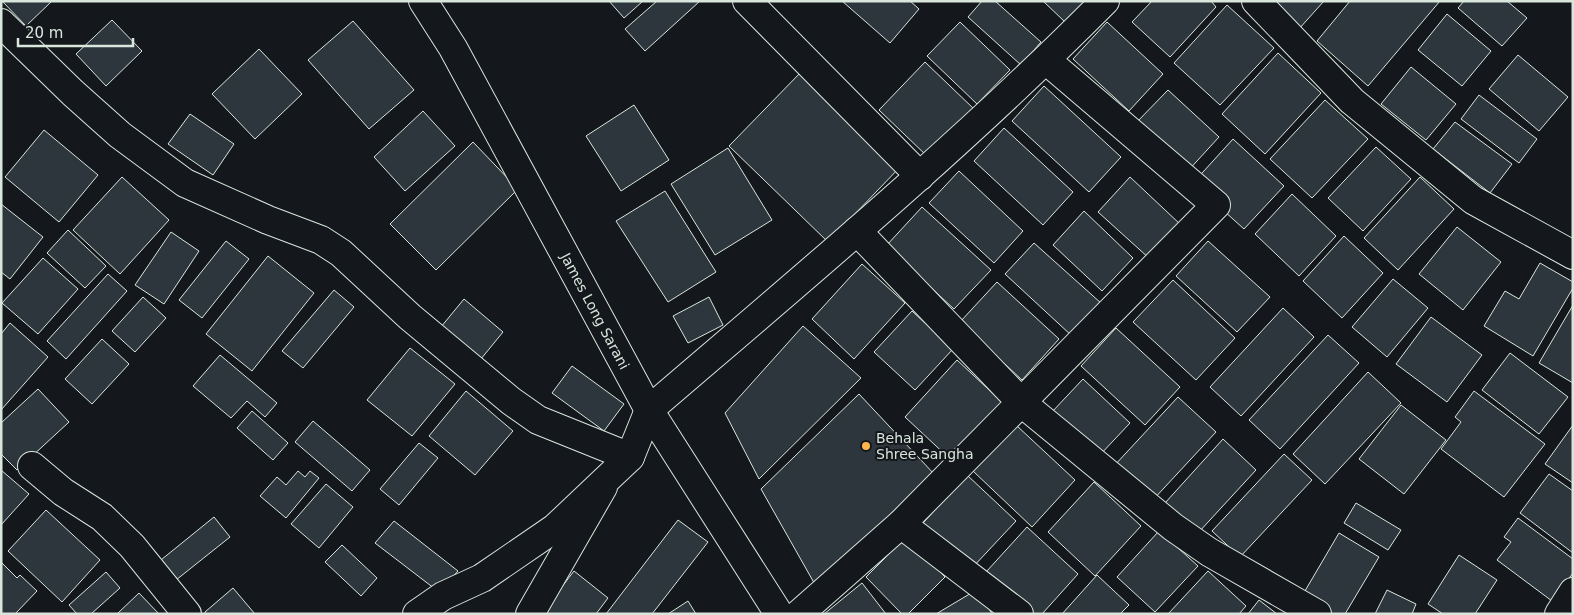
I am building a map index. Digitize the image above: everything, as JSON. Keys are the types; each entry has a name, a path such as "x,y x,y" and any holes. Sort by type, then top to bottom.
{"street":[{"name":"James Long Sarani","path":"423,1 453,48 649,410 779,614"},
{"path":"747,1 920,176"},
{"path":"417,614 443,596 482,578 555,528 630,457 649,410 920,176 1046,60 1105,1"},
{"path":"1256,1 1352,101 1473,200 1573,255"},
{"path":"1,23 73,93 120,135 185,183 268,220 321,240 341,253 410,317 511,401 538,420 630,457"},
{"path":"799,614 900,524 1216,205 1046,60"},
{"path":"857,231 1022,402 1173,527 1209,552 1318,614"},
{"path":"32,466 63,492 102,517 132,546 187,614"},
{"path":"530,614 607,479"},
{"path":"900,524 1019,614"},
{"path":"1559,614 1573,592"}],"building":[{"path":"2,1 52,1 26,26"},
{"path":"609,1 643,1 624,18"},
{"path":"657,1 700,1 645,51 625,29"},
{"path":"842,1 910,1 919,9 890,43"},
{"path":"982,1 995,1 1041,42 1021,65 968,17"},
{"path":"1043,1 1085,1 1065,22"},
{"path":"1152,1 1211,1 1216,7 1170,57 1132,22"},
{"path":"1270,1 1324,1 1298,30"},
{"path":"1350,1 1440,1 1368,86 1317,41"},
{"path":"1464,1 1507,1 1527,18 1502,46 1458,8"},
{"path":"1227,5 1274,48 1220,105 1174,63"},
{"path":"1447,14 1491,51 1462,86 1418,50"},
{"path":"112,20 142,51 106,86 76,54"},
{"path":"353,21 414,90 369,129 308,60"},
{"path":"960,22 1010,70 977,104 927,56"},
{"path":"1107,22 1163,74 1129,111 1073,59"},
{"path":"259,49 302,94 255,139 212,94"},
{"path":"1278,53 1321,93 1265,154 1222,114"},
{"path":"1518,55 1568,97 1539,131 1489,89"},
{"path":"925,62 974,109 928,157 879,110"},
{"path":"1411,67 1456,104 1426,140 1381,104"},
{"path":"802,71 901,166 828,242 729,146"},
{"path":"1044,86 1121,157 1089,192 1012,121"},
{"path":"1168,90 1219,137 1186,173 1134,125"},
{"path":"1479,95 1537,139 1519,163 1461,119"},
{"path":"1325,100 1368,139 1312,198 1270,159"},
{"path":"634,105 669,160 621,191 586,136"},
{"path":"423,111 455,146 405,191 374,157"},
{"path":"190,114 234,144 213,175 168,144"},
{"path":"1455,122 1512,164 1490,193 1433,149"},
{"path":"1004,128 1073,192 1043,225 974,161"},
{"path":"44,130 98,175 59,222 5,177"},
{"path":"1233,139 1284,186 1244,229 1193,183"},
{"path":"473,142 518,189 436,270 390,224"},
{"path":"1376,147 1411,179 1363,231 1328,198"},
{"path":"728,148 772,220 715,255 671,184"},
{"path":"959,171 1023,231 994,263 929,203"},
{"path":"122,177 169,220 120,274 73,230"},
{"path":"1130,177 1181,225 1150,259 1098,212"},
{"path":"1420,177 1454,209 1398,270 1364,238"},
{"path":"665,191 716,272 668,302 616,221"},
{"path":"1292,194 1336,236 1299,276 1255,234"},
{"path":"1,204 43,237 10,279 1,272"},
{"path":"922,207 991,270 954,309 886,246"},
{"path":"1084,211 1133,258 1102,291 1053,245"},
{"path":"1457,227 1501,262 1463,310 1419,274"},
{"path":"68,230 106,266 85,288 47,253"},
{"path":"171,232 199,251 164,304 135,285"},
{"path":"1344,236 1383,273 1342,318 1303,281"},
{"path":"226,241 249,259 202,318 179,300"},
{"path":"1208,241 1270,297 1237,332 1176,276"},
{"path":"1034,243 1102,304 1072,336 1005,274"},
{"path":"268,256 314,293 252,371 206,334"},
{"path":"43,258 78,289 38,334 2,303"},
{"path":"1540,263 1573,282 1573,288 1533,356 1484,326 1505,291 1519,299"},
{"path":"862,264 905,303 854,359 812,319"},
{"path":"108,274 127,291 66,359 47,341"},
{"path":"1393,279 1428,308 1387,357 1352,327"},
{"path":"1173,280 1235,338 1196,380 1133,322"},
{"path":"997,282 1059,339 1022,380 960,322"},
{"path":"334,290 354,307 303,368 282,351"},
{"path":"143,297 166,318 135,352 112,331"},
{"path":"709,297 723,325 688,343 673,316"},
{"path":"464,299 503,332 476,365 436,333"},
{"path":"1573,305 1573,383 1539,363"},
{"path":"1283,308 1314,337 1241,416 1210,387"},
{"path":"912,311 953,349 915,390 874,352"},
{"path":"1431,317 1482,355 1447,402 1396,364"},
{"path":"10,323 48,357 1,410 1,334"},
{"path":"803,326 861,378 759,479 725,413"},
{"path":"1116,328 1180,387 1145,425 1081,366"},
{"path":"1328,335 1359,363 1280,449 1249,420"},
{"path":"102,339 129,364 92,404 65,379"},
{"path":"410,348 455,384 412,436 367,400"},
{"path":"1510,353 1568,397 1539,434 1482,390"},
{"path":"220,355 277,403 265,417 247,401 231,418 193,386"},
{"path":"957,360 1002,402 950,459 905,417"},
{"path":"572,366 624,404 604,431 552,393"},
{"path":"1368,372 1401,403 1325,484 1293,454"},
{"path":"1083,379 1130,423 1098,457 1051,413"},
{"path":"38,389 69,422 17,470 1,454 1,423"},
{"path":"466,391 513,431 475,475 429,436"},
{"path":"1474,391 1545,444 1504,497 1441,449 1461,422 1455,417"},
{"path":"859,394 935,475 817,588 761,489"},
{"path":"1178,397 1216,432 1151,502 1113,467"},
{"path":"1401,405 1446,440 1404,494 1359,459"},
{"path":"252,411 288,443 273,460 237,428"},
{"path":"313,421 370,470 352,491 295,442"},
{"path":"1016,425 1075,480 1032,527 973,471"},
{"path":"1573,425 1573,483 1545,464"},
{"path":"1223,439 1256,470 1198,533 1165,503"},
{"path":"419,443 438,458 399,505 380,489"},
{"path":"1284,454 1312,480 1240,557 1212,531"},
{"path":"1,470 29,494 1,525"},
{"path":"298,471 305,477 310,471 319,478 286,518 260,496 277,477 286,485"},
{"path":"1549,474 1573,491 1573,553 1520,513"},
{"path":"967,475 1016,521 972,568 923,523"},
{"path":"1094,482 1141,526 1095,576 1048,532"},
{"path":"326,484 353,507 319,548 291,524"},
{"path":"1356,503 1401,530 1388,550 1344,523"},
{"path":"46,510 100,560 62,602 8,551"},
{"path":"214,517 230,537 171,584 156,564"},
{"path":"1518,518 1573,559 1573,573 1552,601 1497,560 1511,542 1504,537"},
{"path":"678,520 708,542 652,614 606,614"},
{"path":"394,521 458,571 439,592 375,543"},
{"path":"1027,527 1078,574 1042,614 1031,614 986,572"},
{"path":"1159,531 1198,566 1155,612 1117,577"},
{"path":"1339,533 1379,557 1345,614 1331,614 1302,596"},
{"path":"906,537 945,577 908,614 902,614 866,577"},
{"path":"342,545 377,578 361,596 325,562"},
{"path":"1459,555 1497,580 1475,614 1443,614 1428,604"},
{"path":"1,562 17,578 20,575 37,591 15,614 1,614"},
{"path":"574,571 608,598 596,614 541,614"},
{"path":"1208,571 1246,606 1239,614 1168,614"},
{"path":"106,572 120,588 91,614 77,614 69,605"},
{"path":"1097,575 1129,605 1120,614 1062,614"},
{"path":"862,583 886,614 824,614"},
{"path":"233,588 255,614 205,614 205,612"},
{"path":"978,589 992,614 936,614"},
{"path":"1387,590 1416,604 1412,614 1375,614"},
{"path":"139,593 159,614 117,614"},
{"path":"1259,600 1277,614 1248,614"},
{"path":"688,601 696,614 668,614"}],"place":[{"name":"Behala Shree Sangha","path":"866,446"}]}
